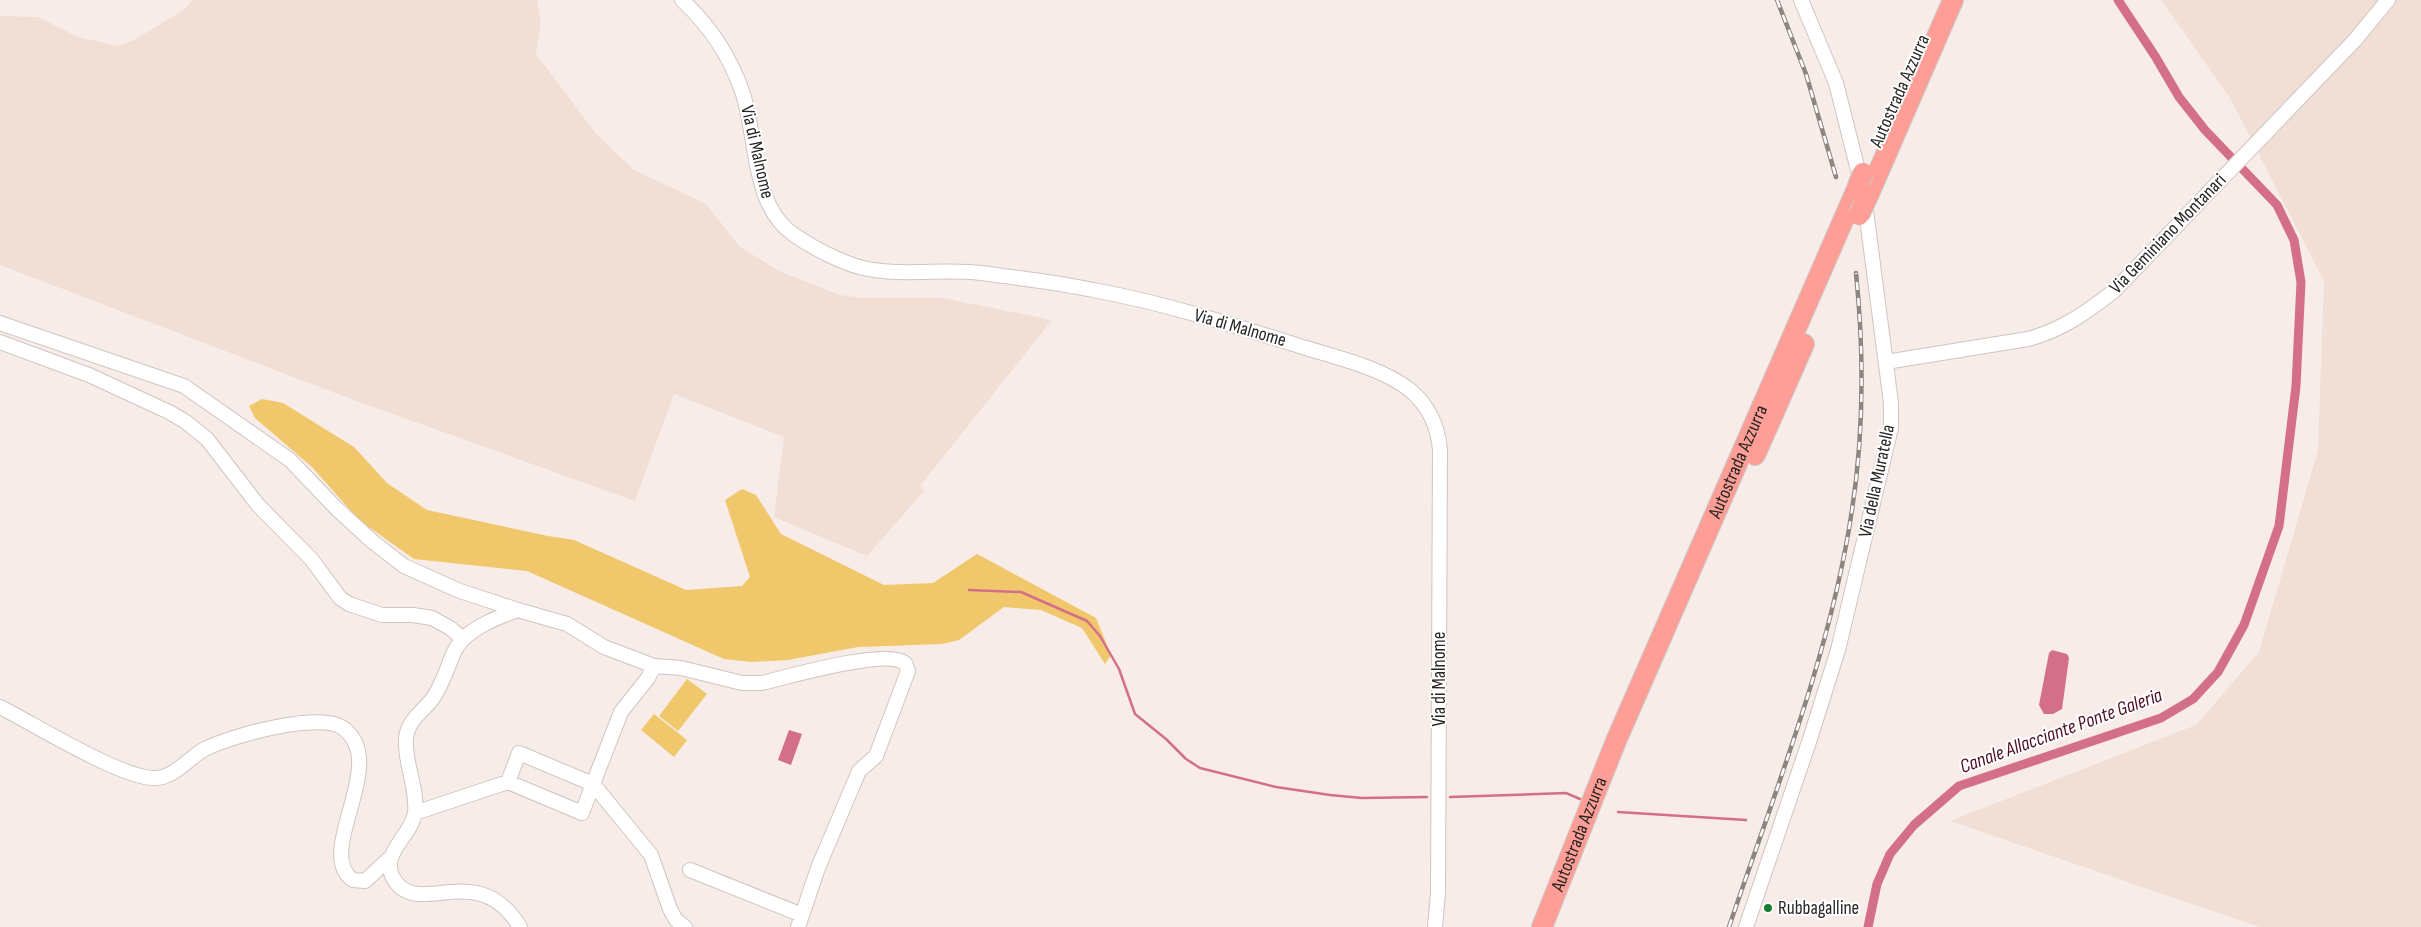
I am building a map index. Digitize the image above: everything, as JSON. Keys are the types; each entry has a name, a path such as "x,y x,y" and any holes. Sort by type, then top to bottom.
{"highway":[{"name":"Autostrada Azzurra","path":"1542,927 1616,741 1862,187 1940,0"},
{"name":"Autostrada Azzurra","path":"1557,927 1629,743 1860,215 1862,187 1953,0"}],"street":[{"name":"Via di Malnome","path":"682,0 716,40 734,71 748,112 761,181 768,203 783,226 802,240 864,268 902,272 961,271 987,274 1093,290 1209,318 1361,365 1407,388 1426,408 1436,428 1440,450 1438,884 1435,927"},
{"name":"Via della Muratella","path":"1746,927 1838,650 1891,428 1891,403 1863,191 1836,83 1801,0"},
{"name":"Via Geminiano Montanari","path":"1886,362 2028,339 2044,335 2078,319 2114,291 2356,40 2388,0"},
{"path":"0,324 184,386 290,460 336,508 373,542 404,566 443,584 518,610 567,624 604,647 654,666 681,668 715,678 749,684 864,660 900,660 908,666 908,671 876,756 859,771 822,859 800,921 690,870"},
{"path":"0,342 89,375 162,408 186,422 207,439 258,505 312,560 343,601 382,616 413,615 432,618 450,628 463,639"},
{"path":"0,707 104,761 136,775 156,778 170,774 210,746 268,728 280,725 322,722 338,725 350,734 354,741 360,765 358,781 343,837 342,857 345,870 353,880 365,881 391,857 407,831 415,813 406,744 408,728 435,696 455,651 463,639 478,629 518,610"},
{"path":"415,813 508,782 582,813 621,712 648,678 654,666"},
{"path":"508,782 520,753 594,784 623,823 650,853 656,865 670,909 676,920 685,927"},
{"path":"391,857 392,876 403,890 421,896 458,890 475,892 502,905 520,927"}],"shaded area":[{"path":"193,0 537,0 541,22 536,54 597,135 634,170 706,204 740,247 781,272 840,295 861,298 943,298 1052,320 920,486 925,490 867,556 774,517 784,437 674,394 635,501 351,399 0,265 0,16 38,17 78,37 118,46 136,39 185,9"},
{"path":"2161,0 2421,0 2421,927 2259,927 1950,821 2196,725 2259,652 2318,450 2324,281 2230,98"},
{"path":"262,399 283,403 354,447 387,483 427,510 574,540 686,590 742,586 750,577 725,500 742,489 756,495 781,534 884,585 933,583 977,554 1096,618 1111,655 1105,664 1082,628 1041,610 1004,607 959,640 942,644 858,647 788,660 752,662 724,659 527,571 414,559 359,520 312,467 255,418 249,406"},
{"path":"2052,650 2067,654 2069,658 2062,709 2053,714 2044,714 2039,705 2049,653"},
{"path":"687,679 707,694 678,731 659,716"},
{"path":"654,714 687,740 674,757 641,730"},
{"path":"789,730 802,734 791,765 778,760"}],"waterway":[{"name":"Canale Allacciante Ponte Galeria","path":"1868,927 1877,884 1890,854 1914,825 1959,786 2161,718 2193,699 2218,672 2244,625 2279,526 2296,386 2301,282 2294,240 2277,205 2205,130 2179,97 2155,56 2118,0"},
{"path":"969,590 1021,592 1087,621 1100,636 1119,669 1135,714 1166,739 1186,759 1200,768 1276,787 1330,795 1362,798 1427,797"},
{"path":"1450,797 1566,793 1580,799"},
{"path":"1618,812 1746,820"}],"railway":[{"path":"1777,0 1806,74 1836,177"},
{"path":"1729,927 1800,721 1816,668 1843,563 1856,481 1861,422 1860,332 1856,273"}],"place":[{"name":"Rubbagalline","path":"1768,908"}]}
